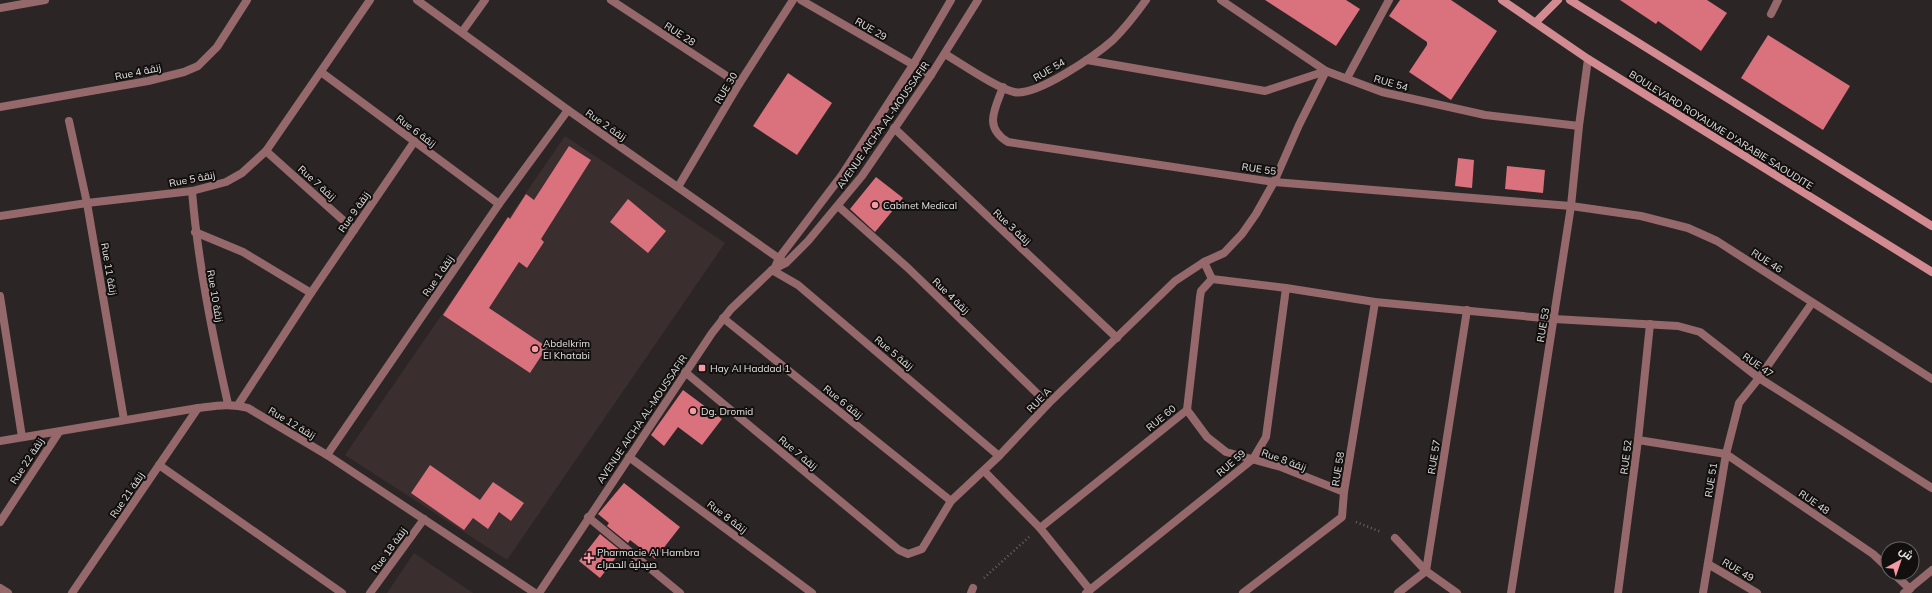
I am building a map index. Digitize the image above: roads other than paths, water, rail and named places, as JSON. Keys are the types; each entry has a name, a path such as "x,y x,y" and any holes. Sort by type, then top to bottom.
{"main road":[{"name":"BOULEVARD ROYAUME D'ARABIE SAOUDITE","path":"1502,0 1588,59 1932,272"},
{"path":"1536,22 1558,0"},
{"path":"1570,0 1932,226"}],"street":[{"path":"0,8 45,0"},
{"name":"Rue 4 زنقة","path":"0,107 148,82 184,72 198,66 217,47 247,0"},
{"name":"Rue 5 زنقة","path":"0,216 87,203 192,191 226,182 242,173 266,151 370,0"},
{"name":"Rue 2 زنقة","path":"417,0 568,110 786,263"},
{"path":"462,32 485,0"},
{"name":"RUE 28","path":"611,0 739,84"},
{"name":"RUE 30","path":"678,187 739,84 793,0"},
{"name":"RUE 29","path":"801,0 930,75"},
{"name":"AVENUE AICHA AL-MOUSSAFIR","path":"538,593 685,372 723,318 773,269 779,258 842,175 913,65 952,0"},
{"name":"AVENUE AICHA AL-MOUSSAFIR","path":"773,269 786,263 808,241 862,176 945,54 978,0"},
{"name":"RUE 54","path":"945,54 1003,87 1014,92 1025,93 1036,90 1087,60 1112,40 1131,20 1146,0"},
{"name":"RUE 54","path":"1221,0 1326,71 1382,92 1485,115 1578,126"},
{"path":"1347,78 1389,0"},
{"path":"1771,14 1778,0"},
{"name":"RUE 53","path":"1511,593 1571,206 1578,126 1588,59"},
{"path":"1087,60 1265,91 1326,71"},
{"name":"RUE A","path":"899,550 908,554 922,549 951,501 999,456 1048,404 1175,281 1204,262 1224,252 1242,234 1274,182 1299,125 1326,71"},
{"name":"Rue 6 زنقة","path":"321,72 499,204"},
{"name":"RUE 55","path":"1003,87 992,122 996,133 1008,142 1274,182 1571,206"},
{"name":"Rue 1 زنقة","path":"328,456 499,204 568,110"},
{"name":"Rue 11 زنقة","path":"69,122 87,203 124,420"},
{"name":"Rue 3 زنقة","path":"894,128 1117,338"},
{"name":"Rue 9 زنقة","path":"238,405 311,293 414,142"},
{"name":"Rue 7 زنقة","path":"266,151 354,230"},
{"name":"Rue 10 زنقة","path":"192,191 195,232 209,320 228,404"},
{"name":"Rue 4 زنقة","path":"838,206 908,268 1048,404"},
{"name":"RUE 46","path":"1571,206 1641,216 1688,228 1728,248 1932,379"},
{"path":"195,232 243,252 311,293"},
{"path":"1204,262 1212,279"},
{"name":"Rue 5 زنقة","path":"773,269 798,285 999,456"},
{"name":"RUE 47","path":"1212,279 1286,288 1375,302 1554,319 1678,326 1700,332 1759,378 1932,488"},
{"name":"RUE 60","path":"1040,528 1187,410 1200,297 1201,292 1212,279"},
{"name":"RUE 59","path":"1088,591 1253,459 1266,437 1286,288"},
{"path":"0,296 2,324 22,437"},
{"name":"RUE 58","path":"1243,593 1342,517 1344,492 1375,302"},
{"name":"RUE 51","path":"1703,593 1726,454 1739,403 1759,378 1812,303"},
{"name":"RUE 57","path":"1426,571 1467,310"},
{"name":"Rue 6 زنقة","path":"723,318 951,501"},
{"name":"RUE 52","path":"1618,593 1638,440 1650,324"},
{"name":"Rue 7 زنقة","path":"685,372 899,550"},
{"name":"Rue 12 زنقة","path":"0,441 198,408 228,404 238,405 248,408 328,456 535,593"},
{"name":"Rue 21 زنقة","path":"72,593 198,408"},
{"name":"Rue 8 زنقة","path":"1187,410 1207,437 1226,452 1281,467 1344,492"},
{"name":"Rue 22 زنقة","path":"0,522 58,432"},
{"path":"1638,440 1726,454"},
{"name":"RUE 48","path":"1726,454 1873,554 1880,561"},
{"name":"Rue 8 زنقة","path":"629,457 812,593"},
{"path":"159,465 342,593"},
{"path":"984,470 1040,528 1088,591"},
{"path":"588,517 680,593"},
{"name":"Rue 18 زنقة","path":"370,593 424,519"},
{"path":"1395,538 1426,571 1457,593"},
{"name":"RUE 49","path":"1708,564 1757,593"},
{"path":"1899,581 1907,591 1932,570"},
{"path":"1398,593 1426,571"},
{"path":"0,588 8,593"}],"place":[{"name":"Cabinet Medical","path":"875,205"},
{"name":"Abdelkrim El Khatabi","path":"535,349"},
{"name":"Hay Al Haddad 1","path":"702,368"},
{"name":"Dg. Dromid","path":"693,411"},
{"name":"Pharmacie Al Hambra صيدلية الحمراء","path":"589,558"}]}
